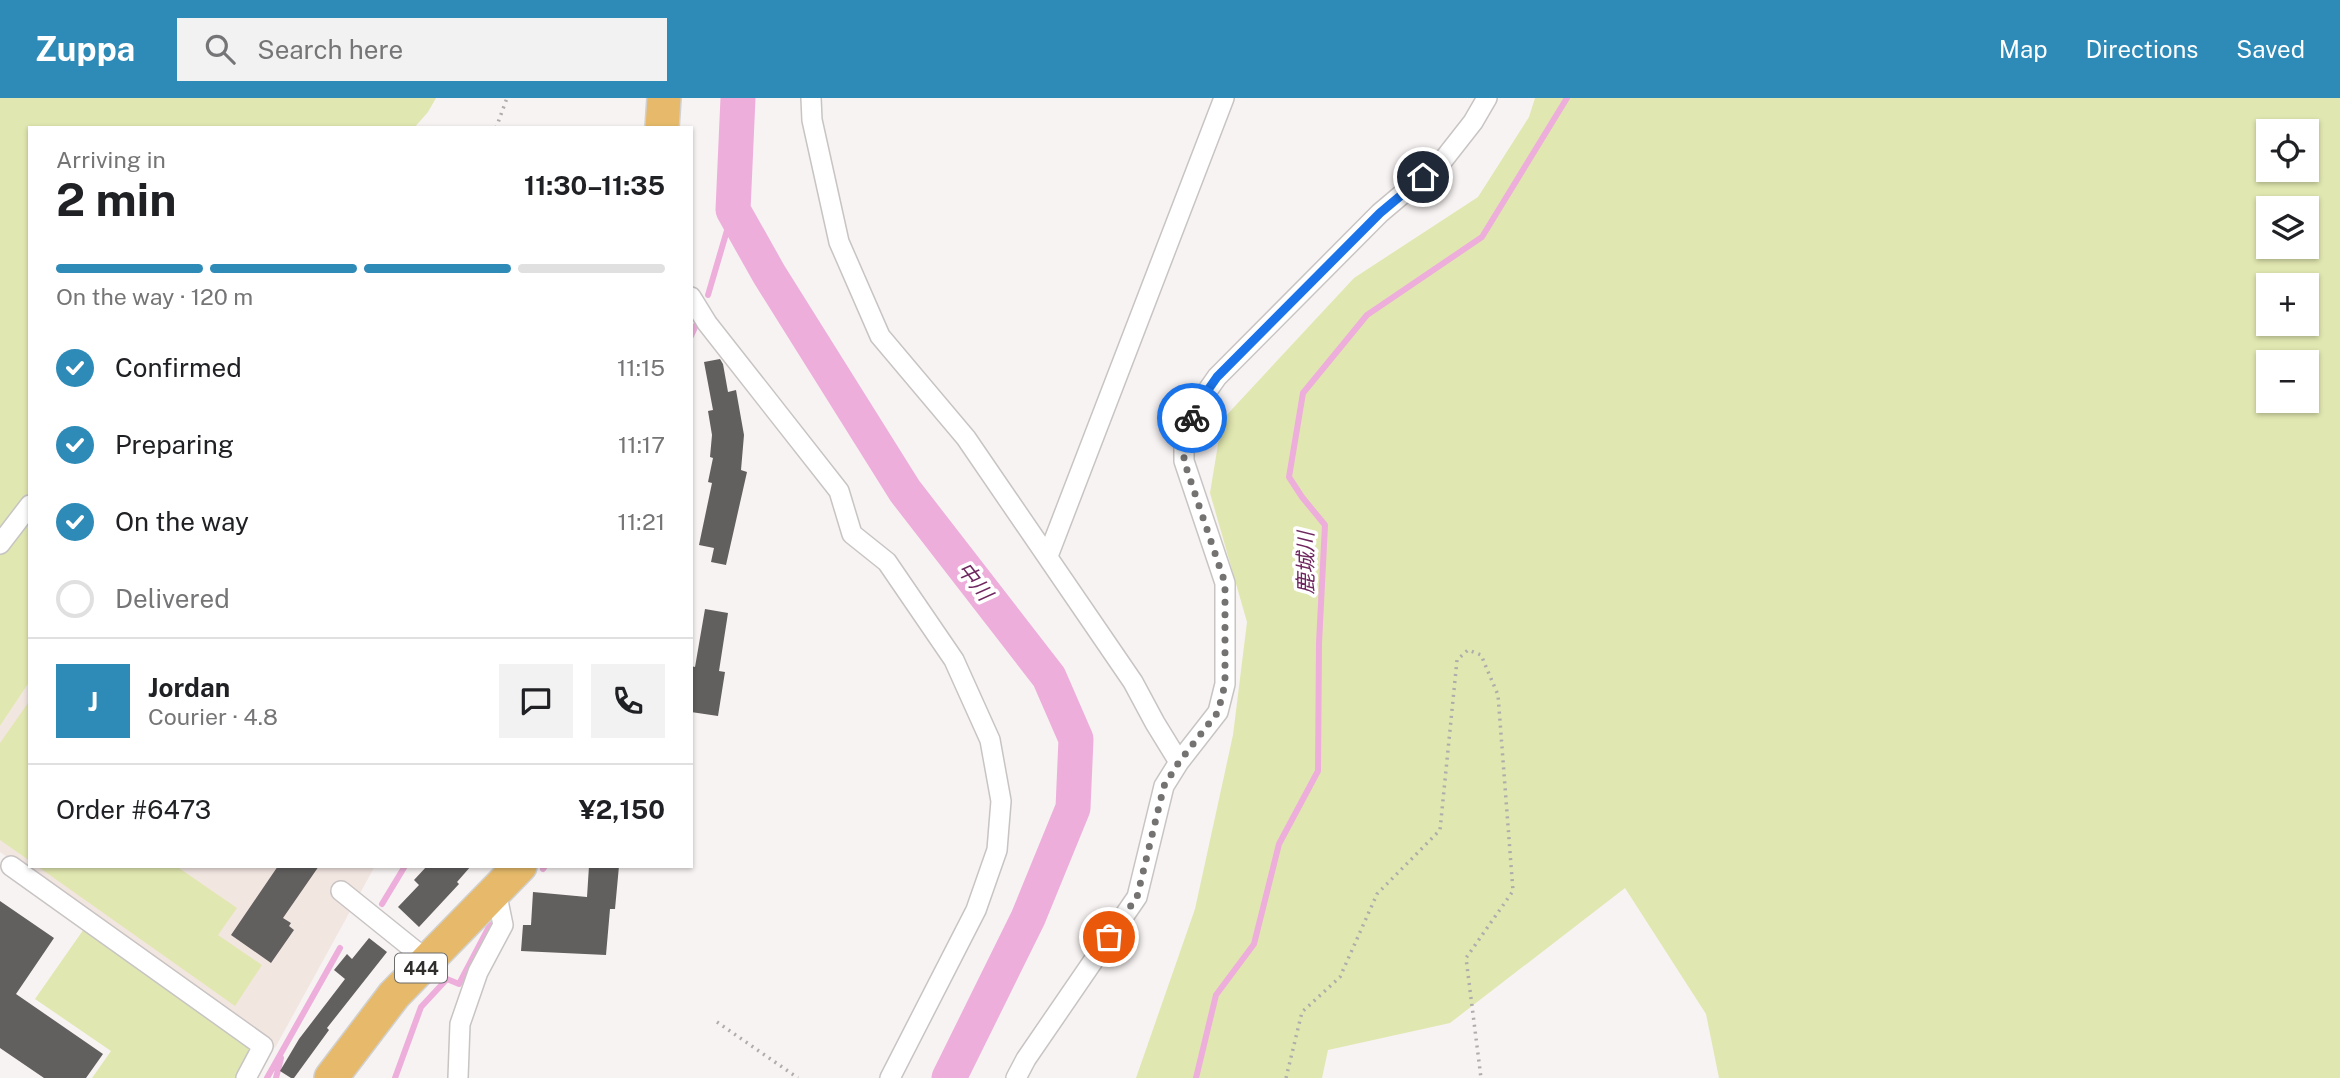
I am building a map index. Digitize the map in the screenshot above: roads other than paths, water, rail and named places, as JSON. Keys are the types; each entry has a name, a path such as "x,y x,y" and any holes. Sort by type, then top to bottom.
{"highway":[{"path":"662,126 664,98"},
{"name":"444","path":"331,1078 394,995 518,868"}],"street":[{"path":"811,98 812,120 839,242 880,336 966,438 1133,682 1179,762"},
{"path":"1048,556 1224,98"},
{"path":"1016,1078 1026,1059 1137,897 1164,786 1218,712 1225,684 1225,583 1184,461 1184,439 1196,407 1217,377 1380,213 1444,159 1473,122 1487,98"},
{"path":"693,300 707,323 839,491 852,534 887,562 954,660 990,740 1002,801 997,850 976,910 890,1078"},
{"path":"0,544 28,508"},
{"path":"11,866 263,1046 246,1078"},
{"path":"341,891 428,961"},
{"path":"458,1078 460,1024 478,972 503,925 496,891"}],"waterway":[{"name":"中川","path":"738,98 733,210 769,274 905,491 1049,677 1076,739 1073,808 1028,918 949,1078"},
{"name":"鹿城川","path":"1196,1078 1216,995 1254,944 1279,844 1318,771 1319,643 1325,525 1289,477 1303,393 1367,315 1482,237 1567,98"},
{"path":"708,295 733,210"},
{"path":"693,332 697,323"},
{"path":"382,904 404,868"},
{"path":"395,1078 421,1007 447,979 459,984 490,925"},
{"path":"267,1078 340,948"},
{"path":"276,1078 281,1058"}]}
